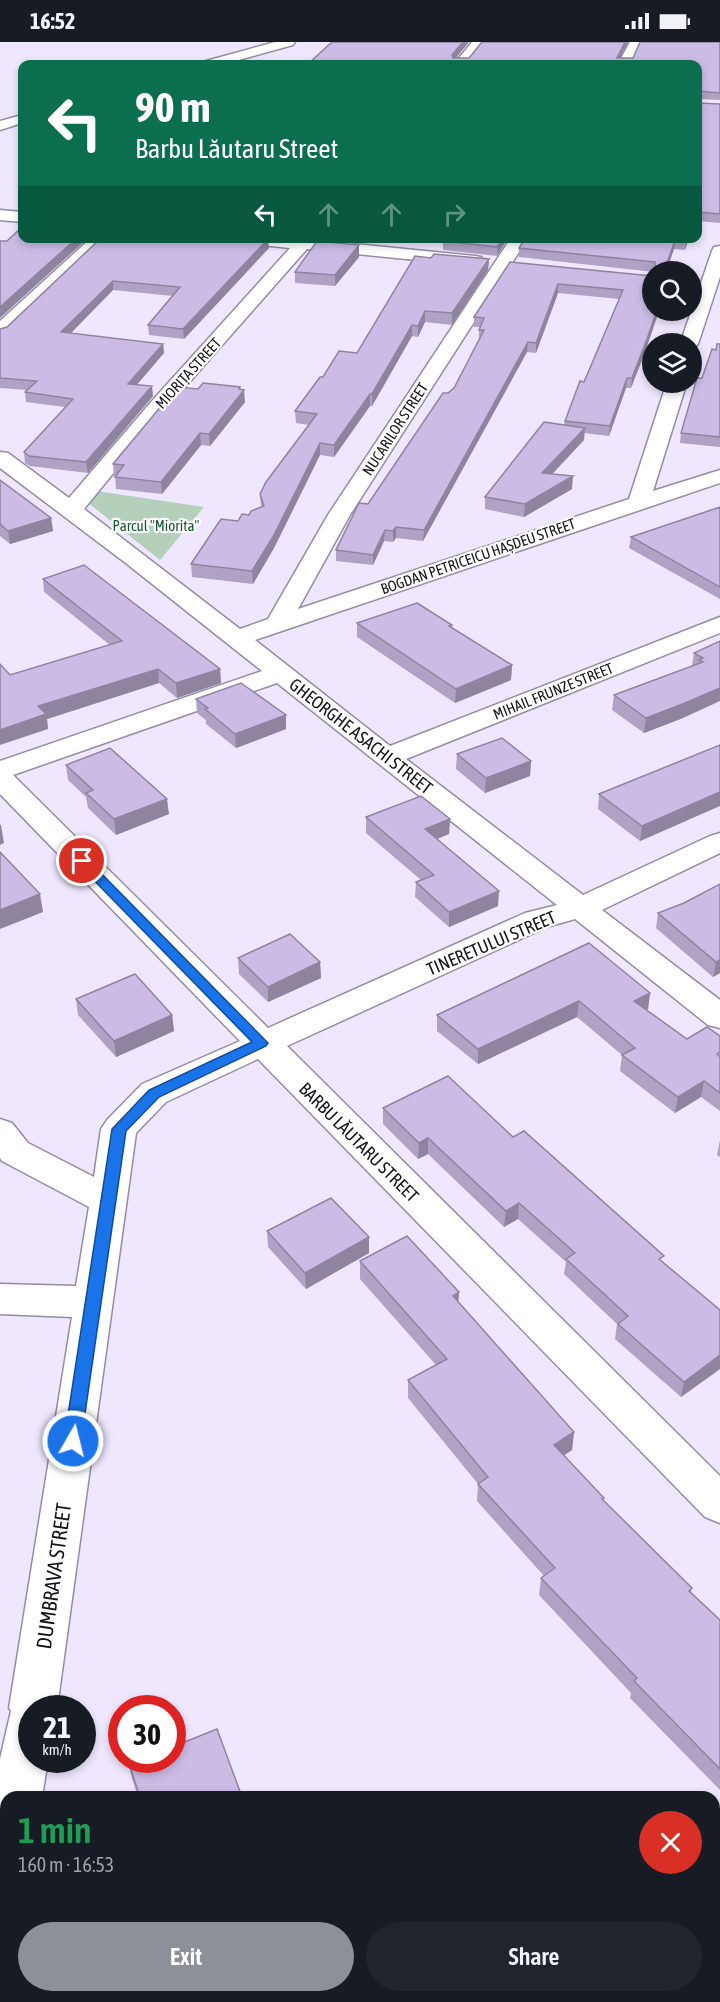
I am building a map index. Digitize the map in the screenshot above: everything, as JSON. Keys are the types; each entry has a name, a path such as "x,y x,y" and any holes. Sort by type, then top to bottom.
{"street":[{"path":"225,60 289,42"},
{"path":"463,60 479,42"},
{"path":"626,60 636,42"},
{"path":"0,126 18,120"},
{"path":"0,215 18,217"},
{"path":"0,331 96,243"},
{"name":"MIORIȚA STREET","path":"72,509 158,406 304,243"},
{"path":"323,243 526,266"},
{"name":"NUCARILOR STREET","path":"278,624 339,515 517,243"},
{"path":"692,333 706,283 720,251"},
{"path":"639,502 674,393"},
{"name":"GHEORGHE ASACHI STREET","path":"0,458 72,509 720,1017"},
{"name":"BOGDAN PETRICEICU HAȘDEU STREET","path":"237,638 720,476"},
{"name":"MIHAIL FRUNZE STREET","path":"387,757 720,624"},
{"path":"0,770 280,673"},
{"name":"BARBU LĂUTARU STREET","path":"0,778 720,1504"},
{"name":"TINERETULUI STREET","path":"261,1043 536,920 581,908 720,842"},
{"name":"DUMBRAVA STREET","path":"35,1695 119,1129 154,1093 261,1043"},
{"path":"0,1132 15,1152 108,1200"},
{"path":"0,1299 93,1302"},
{"path":"18,1791 22,1773"}],"green space":[{"name":"Parcul \"Miorita\"","path":"96,491 204,507 160,560 87,502"}],"building":[{"path":"332,42 463,42 452,55 453,58 469,58 482,42 625,42 617,58 633,58 640,42 720,42 720,93 702,91 702,60 312,60"},
{"path":"702,103 720,104 720,214 702,212"},
{"path":"18,231 18,243 71,243 0,307 0,241 7,241"},
{"path":"96,243 264,243 183,329 148,325 180,287 113,281 61,332 163,344 128,384 152,386 86,462 29,456 24,452 73,399 25,392 37,381 0,378 0,329 7,327"},
{"path":"316,243 359,245 335,275 295,272"},
{"path":"461,243 500,243 497,247"},
{"path":"522,243 674,243 668,261 645,261 519,248"},
{"path":"434,254 489,259 452,313 425,311 418,326 412,325 372,394 334,445 320,443 274,535 252,571 191,564 221,519 238,521 242,514 249,515 251,511 264,506 260,494 266,482 317,414 295,411 320,377 323,377 339,351 357,353 415,256 431,258"},
{"path":"510,262 642,275 642,321 653,321 649,333 642,333 642,352 632,378 627,378 610,426 565,421 580,381 584,382 623,290 558,284 536,343 528,342 424,530 396,527 393,531 385,530 373,555 336,550 359,503 368,504 443,393 448,393 454,388 484,330 479,330 484,318 474,317"},
{"path":"717,344 720,344 720,437 681,433 693,393 702,393 702,378 712,349 716,350"},
{"path":"203,383 240,387 239,389 244,390 209,434 200,433 161,482 115,477 124,465 113,464 177,387 198,389"},
{"path":"544,422 585,428 542,473 573,476 525,504 485,497"},
{"path":"0,480 51,518 8,531 0,524"},
{"path":"720,507 720,587 631,537"},
{"path":"84,565 220,669 176,683 158,669 38,706 46,714 0,730 0,664 10,675 122,641 43,579"},
{"path":"417,603 512,665 456,689 357,623"},
{"path":"720,641 720,688 646,718 614,695 703,662 699,660 703,658 694,653"},
{"path":"241,683 286,715 235,734 196,699"},
{"path":"502,738 531,761 486,778 457,754"},
{"path":"720,745 720,792 642,826 599,794"},
{"path":"110,748 167,799 114,819 86,793 93,790 66,765"},
{"path":"421,796 450,819 425,829 499,891 449,912 416,882 434,875 366,817"},
{"path":"0,852 40,894 0,910"},
{"path":"720,884 720,960 716,962 658,913 684,903"},
{"path":"290,934 320,962 268,987 238,958"},
{"path":"589,943 650,993 634,1001 687,1039 707,1027 720,1036 720,1052 717,1054 720,1057 720,1093 704,1081 678,1097 622,1055 635,1048 579,1001 478,1049 437,1015"},
{"path":"135,974 172,1015 114,1041 76,999"},
{"path":"448,1076 513,1137 524,1131 664,1256 659,1259 720,1310 720,1355 684,1382 618,1324 628,1316 566,1259 575,1253 519,1203 506,1211 428,1138 419,1143 383,1108"},
{"path":"331,1198 369,1237 305,1273 267,1231"},
{"path":"407,1236 459,1292 453,1296 574,1432 554,1445 604,1498 602,1499 692,1588 689,1591 720,1620 720,1769 634,1681 637,1678 541,1578 555,1568 478,1484 488,1477 408,1380 447,1359 360,1261"},
{"path":"217,1729 240,1791 138,1791 132,1773 186,1773 186,1741"}],"route":[{"path":"73,1441 119,1129 154,1093 261,1043 82,861"}]}
